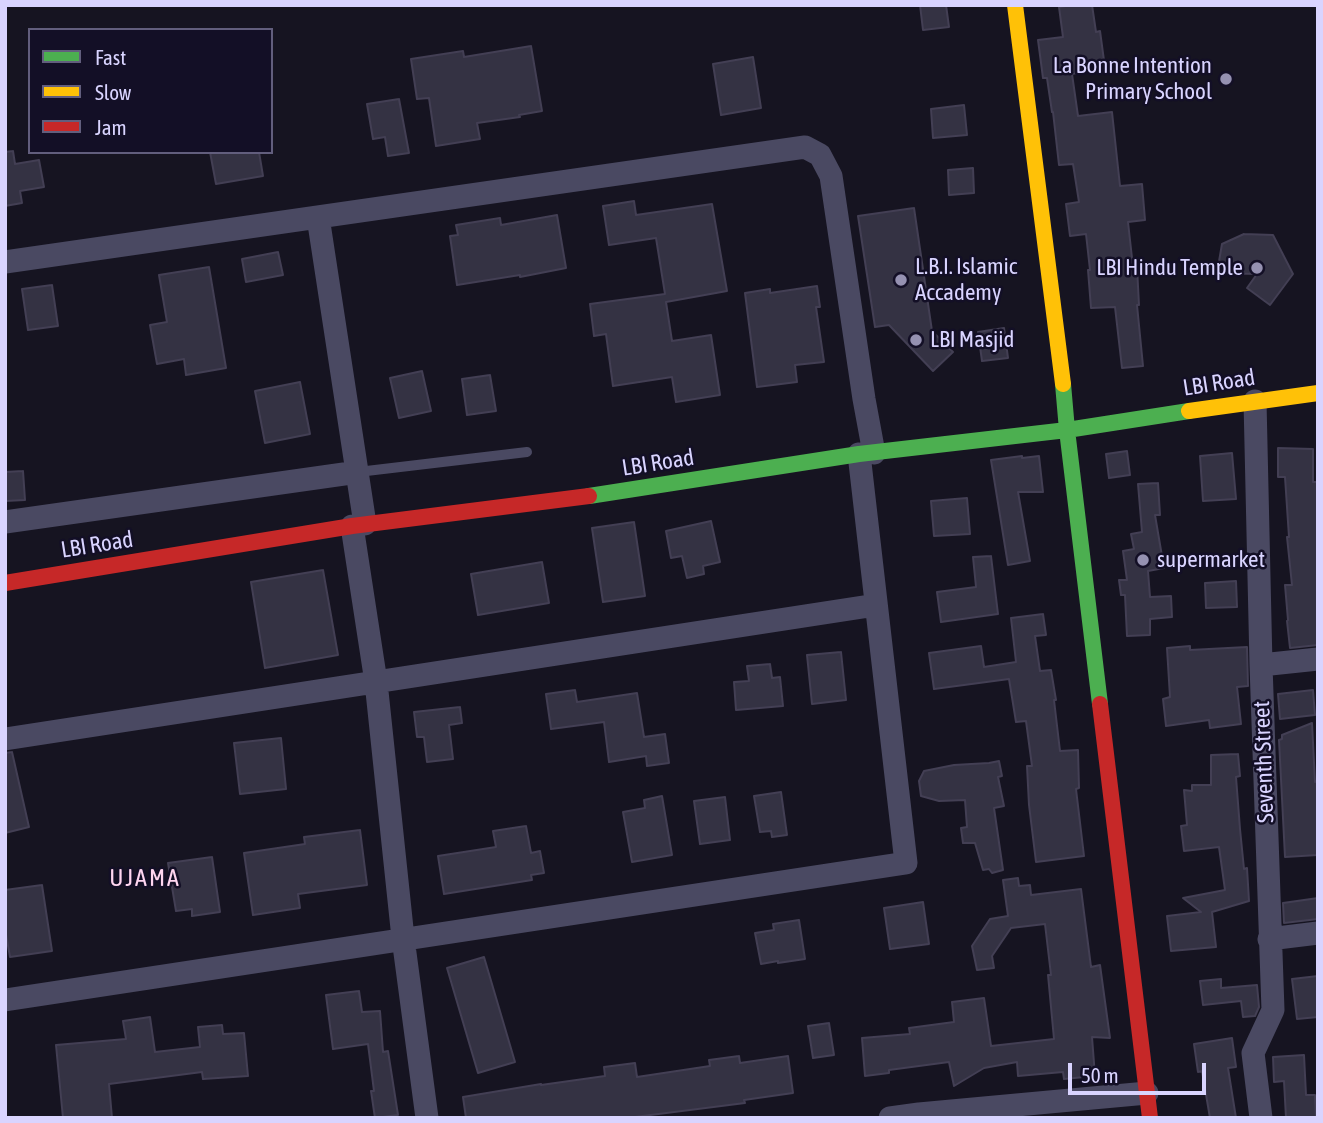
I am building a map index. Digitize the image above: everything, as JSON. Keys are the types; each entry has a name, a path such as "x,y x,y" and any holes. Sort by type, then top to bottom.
{"street":[{"path":"1015,5 1066,407 1066,430 1150,1118"},
{"path":"5,262 805,147 820,155 831,176 864,399 876,605 906,863 5,1000"},
{"path":"318,217 358,471 358,525 403,939 427,1118"},
{"name":"LBI Road","path":"5,583 358,525 611,493 866,454 1066,430 1318,393"},
{"name":"Seventh Street","path":"1255,401 1273,1010 1253,1053 1261,1118"},
{"path":"5,522 358,471"},
{"path":"5,739 876,605"},
{"path":"1261,665 1318,659"},
{"path":"1269,939 1318,933"},
{"path":"890,1118 1147,1093"}],"lane":[{"path":"358,471 527,452"}],"building":[{"path":"920,5 946,5 949,27 923,30"},
{"path":"1092,5 1096,32 1100,31 1105,68 1072,74 1078,116 1112,112 1120,186 1142,184 1145,220 1128,222 1133,267 1137,267 1137,305 1143,366 1122,368 1115,307 1091,308 1086,234 1070,236 1066,204 1079,202 1073,164 1059,165 1053,112 1047,78 1043,78 1038,40 1063,37 1059,7"},
{"path":"531,46 542,111 477,123 480,139 436,146 429,98 417,99 411,59 463,51 464,57"},
{"path":"753,57 761,108 721,115 713,64"},
{"path":"399,99 409,153 388,156 385,137 373,139 367,104"},
{"path":"964,105 967,135 933,138 931,109"},
{"path":"13,151 15,164 39,160 44,187 20,191 22,203 5,206 5,152"},
{"path":"210,154 259,154 263,176 216,184"},
{"path":"973,168 974,193 949,195 948,170"},
{"path":"634,201 636,215 712,204 727,291 666,302 672,341 711,335 720,395 676,402 672,377 613,386 606,334 594,336 590,304 665,294 656,238 609,245 603,206"},
{"path":"914,208 932,331 953,352 933,371 889,325 875,327 858,216"},
{"path":"557,215 566,268 457,285 450,236 458,235 456,225 500,218 501,225"},
{"path":"1244,234 1273,235 1293,274 1270,305 1247,288 1257,274 1217,273 1222,244"},
{"path":"278,252 283,275 246,282 242,259"},
{"path":"209,267 226,368 186,375 184,359 157,364 150,325 167,322 159,275"},
{"path":"52,285 58,326 28,330 22,289"},
{"path":"817,286 820,307 816,307 824,362 795,365 797,382 757,387 745,293 770,289 770,293"},
{"path":"1004,328 1008,358 982,361 978,332"},
{"path":"422,371 431,411 399,418 390,378"},
{"path":"490,375 496,411 467,415 462,379"},
{"path":"300,382 310,434 265,443 255,391"},
{"path":"1278,448 1313,449 1313,482 1318,482 1318,645 1290,648 1285,585 1292,585 1285,477 1278,477"},
{"path":"1127,451 1130,475 1109,478 1106,454"},
{"path":"1232,453 1236,499 1203,501 1200,456"},
{"path":"1039,456 1043,492 1018,492 1030,561 1008,565 991,460"},
{"path":"23,471 25,500 5,501 5,472"},
{"path":"1158,483 1160,515 1155,515 1164,568 1148,571 1150,597 1171,596 1172,617 1150,619 1150,635 1127,636 1125,595 1121,595 1119,580 1127,580 1123,551 1134,549 1131,534 1142,532 1138,484"},
{"path":"967,498 970,534 934,536 931,501"},
{"path":"711,521 720,562 703,566 704,574 687,578 682,556 671,558 666,531"},
{"path":"634,522 645,596 603,602 592,528"},
{"path":"991,556 998,614 941,622 937,592 976,587 973,557"},
{"path":"542,562 549,603 478,615 471,574"},
{"path":"323,570 338,655 265,668 251,582"},
{"path":"1236,581 1237,607 1206,608 1205,583"},
{"path":"1043,614 1046,635 1035,636 1040,671 1051,670 1060,751 1078,750 1079,788 1076,789 1084,856 1036,862 1029,805 1027,766 1032,766 1026,721 1016,722 1009,679 934,689 929,653 981,646 984,667 1016,662 1011,618"},
{"path":"1190,646 1190,650 1247,647 1248,686 1237,687 1241,724 1210,728 1209,720 1166,726 1163,699 1170,697 1167,648"},
{"path":"841,652 846,700 812,704 807,655"},
{"path":"770,664 772,678 780,677 783,706 736,710 734,682 749,681 747,666"},
{"path":"575,690 577,702 637,693 644,737 665,734 669,763 647,766 646,756 609,762 604,722 551,729 546,694"},
{"path":"1313,690 1315,715 1280,719 1278,694"},
{"path":"460,707 462,723 449,725 453,759 427,762 424,737 417,737 414,712"},
{"path":"1312,723 1315,782 1318,781 1318,855 1285,857 1279,740 1282,735"},
{"path":"281,738 286,789 240,794 234,743"},
{"path":"12,752 29,827 5,833 5,753"},
{"path":"1238,754 1240,776 1236,777 1249,901 1212,912 1216,947 1171,951 1167,916 1201,912 1183,898 1225,890 1219,847 1184,851 1181,826 1187,825 1184,790 1192,791 1192,785 1211,785 1211,755"},
{"path":"999,761 1002,776 998,777 1004,806 994,808 1003,870 992,873 989,869 983,870 975,843 963,843 961,828 967,827 965,800 939,801 921,796 919,781 924,771"},
{"path":"781,792 787,835 772,837 771,831 760,832 754,796"},
{"path":"662,796 672,855 632,862 623,812 645,808 644,800"},
{"path":"725,797 730,840 700,844 694,801"},
{"path":"526,826 531,853 540,851 544,873 531,875 532,880 444,894 438,856 496,847 493,831"},
{"path":"360,830 367,885 298,894 300,908 253,915 244,853 305,844 304,837"},
{"path":"212,857 220,912 192,916 192,909 176,911 168,863"},
{"path":"1018,878 1019,886 1030,885 1031,895 1081,889 1091,967 1100,965 1110,1038 1092,1037 1095,1076 1064,1079 1063,1072 1018,1076 1017,1062 984,1068 954,1086 949,1062 865,1076 862,1038 910,1034 909,1028 954,1022 952,1002 984,998 991,1046 1054,1039 1045,924 1011,928 992,956 994,968 977,970 972,946 990,919 1008,916 1003,880"},
{"path":"42,885 52,951 10,957 5,929 5,890"},
{"path":"1318,898 1318,919 1284,923 1283,903"},
{"path":"923,902 929,944 890,949 884,908"},
{"path":"799,920 805,959 761,964 755,933 774,930 773,924"},
{"path":"484,957 515,1062 478,1073 447,968"},
{"path":"1318,976 1318,1017 1297,1019 1292,979"},
{"path":"1221,979 1221,988 1257,985 1259,1007 1255,1016 1243,1017 1241,1001 1203,1005 1200,981"},
{"path":"359,991 362,1012 380,1011 383,1052 388,1051 398,1115 375,1118 368,1044 333,1049 326,995"},
{"path":"150,1017 155,1052 200,1047 198,1027 222,1025 223,1034 244,1033 248,1076 203,1079 202,1072 109,1084 112,1118 63,1118 56,1045 126,1039 123,1021"},
{"path":"829,1023 834,1055 813,1058 808,1026"},
{"path":"1232,1038 1236,1067 1228,1068 1236,1118 1210,1118 1202,1071 1198,1072 1194,1044"},
{"path":"1304,1055 1306,1095 1315,1095 1316,1118 1286,1118 1284,1081 1274,1082 1273,1057"},
{"path":"739,1056 740,1063 788,1056 793,1093 744,1100 745,1103 627,1118 466,1118 463,1097 605,1076 604,1067 635,1063 637,1077 710,1066 709,1060"}],"traffic: fast":[{"path":"1063,384 1100,704"},
{"path":"589,496 859,454 1067,430 1189,411"}],"traffic: slow":[{"path":"1015,5 1063,384"},
{"path":"1189,411 1318,393"}],"traffic: jam":[{"path":"5,583 352,526 589,496"},
{"path":"1100,704 1150,1118"}],"place":[{"name":"La Bonne Intention Primary School","path":"1226,79"},
{"name":"LBI Hindu Temple","path":"1257,268"},
{"name":"L.B.I. Islamic Accademy","path":"901,280"},
{"name":"LBI Masjid","path":"916,340"},
{"name":"supermarket","path":"1143,560"}],"district":[{"name":"UJAMA","path":"145,878"}]}
